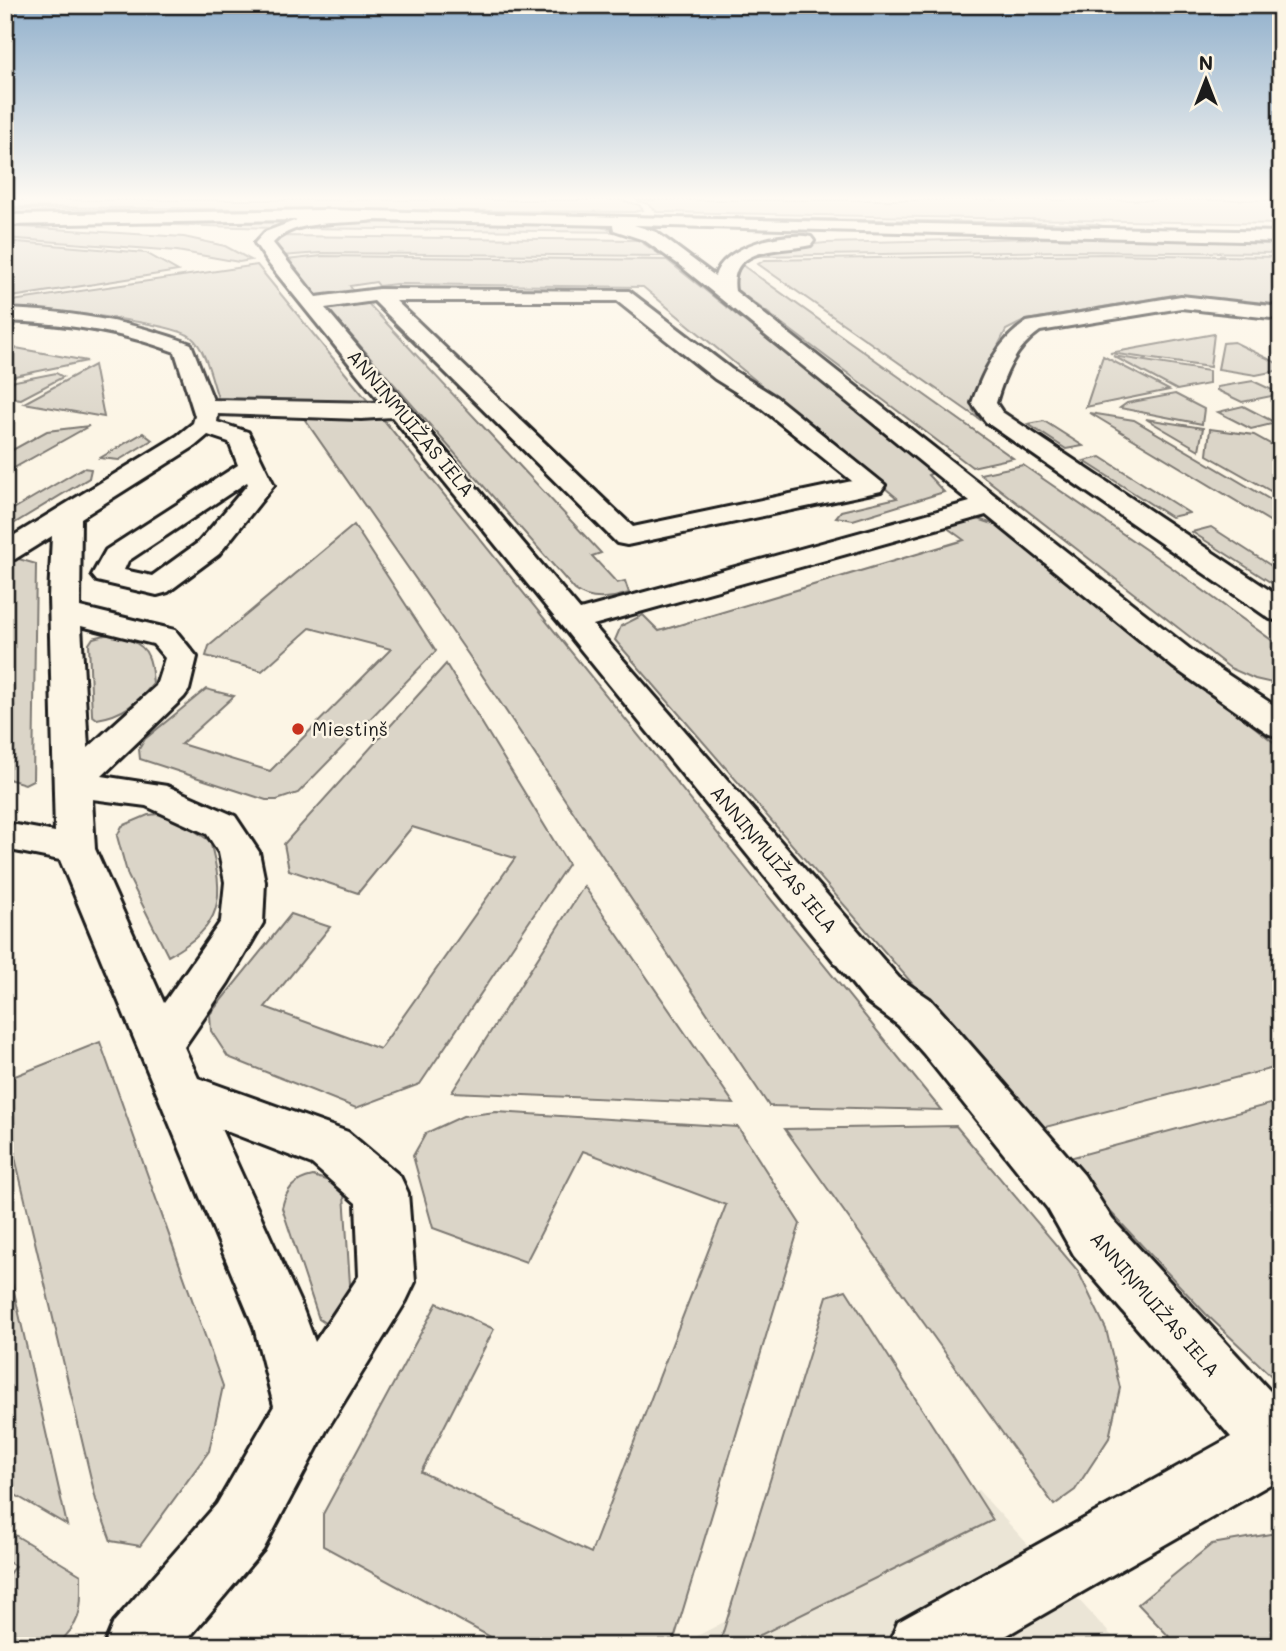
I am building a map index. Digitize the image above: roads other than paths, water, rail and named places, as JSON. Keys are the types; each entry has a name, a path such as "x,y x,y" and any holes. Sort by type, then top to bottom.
{"street":[{"name":"ANNIŅMUIŽAS IELA","path":"289,277 883,990 914,1012 956,1060 1066,1192 1093,1237 1279,1447"},
{"path":"704,277 1184,660 1277,719"},
{"path":"726,277 726,296"},
{"path":"312,304 379,295 622,295 723,374 768,401 872,485 626,537 379,295"},
{"path":"1281,313 1181,302 1034,326 1019,335 997,371 984,403 994,417 1281,612"},
{"path":"5,315 39,316 151,334 184,348 204,416 239,437 261,485 209,548 157,586 107,575 116,556 252,467"},
{"path":"204,416 400,409"},
{"path":"5,553 186,441 204,416"},
{"path":"574,621 948,515 989,506"},
{"path":"67,514 65,613 75,849 282,1326 305,1410"},
{"path":"716,518 742,545 770,566"},
{"path":"65,613 164,637 181,657 172,690 72,784"},
{"path":"72,784 154,794 221,825 239,852 245,883 242,923 213,971 159,1046"},
{"path":"5,835 75,849"},
{"path":"138,1646 240,1527 305,1410 387,1282 382,1193 330,1148 183,1093"},
{"path":"922,1646 1279,1447"}],"place":[{"name":"Miestiņš","path":"298,729"}]}
